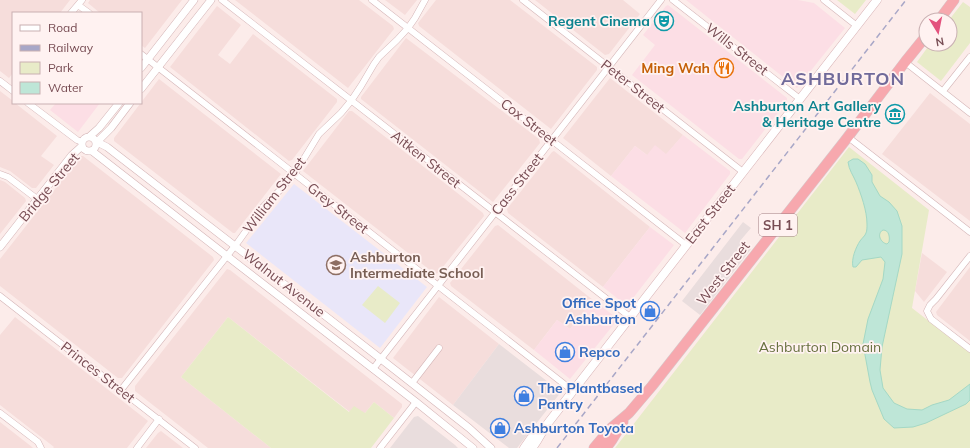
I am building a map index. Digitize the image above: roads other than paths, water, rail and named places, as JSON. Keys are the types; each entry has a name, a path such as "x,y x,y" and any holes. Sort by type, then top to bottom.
{"highway":[{"path":"945,12 954,0"},
{"name":"West Street","path":"594,448 610,430 629,413 652,386 918,46"},
{"name":"West Street","path":"606,448 629,413"}],"main road":[{"name":"East Street","path":"532,448 537,442 543,429 877,0"},
{"name":"East Street","path":"524,448 531,438 543,429"}],"street":[{"path":"142,67 194,0"},
{"path":"142,88 210,0"},
{"name":"Aitken Street","path":"222,0 630,318"},
{"name":"Cox Street","path":"372,0 686,245"},
{"name":"William Street","path":"121,390 235,246 263,206 294,174 319,134 341,113 377,61 408,28 425,0"},
{"name":"Peter Street","path":"523,0 743,172"},
{"name":"Cass Street","path":"374,369 661,0"},
{"name":"Wills Street","path":"673,0 800,99"},
{"path":"824,0 857,26"},
{"path":"73,12 80,2 88,12"},
{"name":"Grey Street","path":"142,55 573,391"},
{"path":"943,91 970,57"},
{"path":"905,62 970,113"},
{"path":"0,81 12,89"},
{"path":"29,104 82,144 86,150 90,151 96,147 97,142 111,128 129,104"},
{"path":"82,144 84,138 90,136 99,128 118,104"},
{"path":"108,146 107,138 111,128"},
{"path":"90,136 97,142"},
{"path":"848,137 970,232"},
{"name":"Walnut Avenue","path":"97,142 108,146 412,383 469,428 491,448"},
{"name":"Bridge Street","path":"0,247 82,144"},
{"name":"Walnut Avenue","path":"92,151 374,369 473,448"},
{"path":"0,174 8,177 37,199"},
{"path":"970,256 930,305 927,311 932,320 970,349"},
{"name":"Princes Street","path":"0,296 195,448"},
{"path":"412,383 439,348"},
{"path":"380,448 416,402"},
{"path":"0,413 38,442 41,448"},
{"path":"137,448 159,419"},
{"path":"460,438 469,428"}],"water":[{"path":"853,159 858,159 865,164 872,175 872,182 880,196 889,202 897,211 902,226 902,254 882,347 880,370 883,388 894,403 907,409 922,410 932,405 949,400 970,384 970,400 966,404 926,423 913,427 894,428 884,419 870,382 863,344 868,319 883,279 885,262 881,257 862,260 856,267 853,267 854,253 858,244 866,234 867,224 863,203 848,162","holes":["885,230 888,232 889,236 889,242 887,244 880,238 881,232"]}],"railway":[{"path":"557,448 906,0"}],"place":[{"name":"Regent Cinema","path":"664,21"},
{"name":"Ming Wah","path":"724,68"},
{"name":"Ashburton Art Gallery & Heritage Centre","path":"895,114"},
{"name":"Ashburton Intermediate School","path":"336,265"},
{"name":"Office Spot Ashburton","path":"650,311"},
{"name":"Repco","path":"565,352"},
{"name":"The Plantbased Pantry","path":"524,396"},
{"name":"Ashburton Toyota","path":"500,428"}],"district":[{"name":"ASHBURTON","path":"843,78"}],"park label":[{"name":"Ashburton Domain","path":"820,347"}]}
